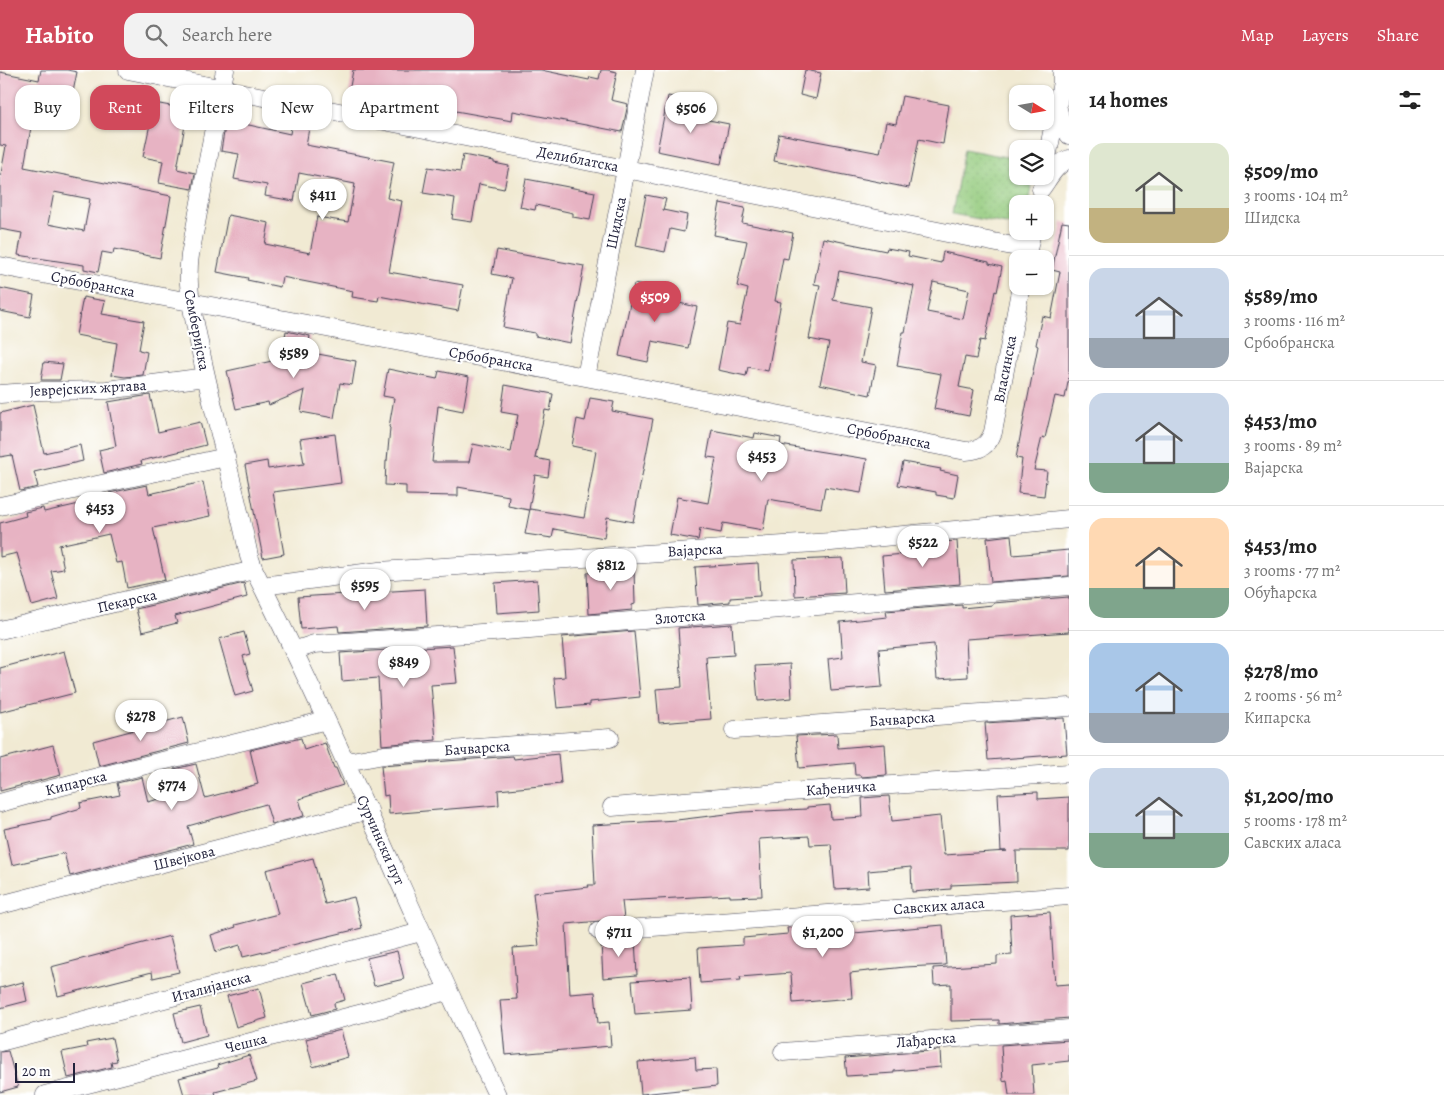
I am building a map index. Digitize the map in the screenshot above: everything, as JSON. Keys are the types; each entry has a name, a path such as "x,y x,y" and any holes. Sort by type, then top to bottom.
{"street":[{"name":"Делиблатска","path":"128,70 201,85"},
{"name":"Семберијска","path":"222,85 225,70"},
{"name":"Шидска","path":"586,377 645,70"},
{"path":"1051,140 1065,74"},
{"name":"Делиблатска","path":"252,95 626,168 1009,250"},
{"path":"1058,106 1061,121 1069,135"},
{"name":"Семберијска","path":"213,130 188,267 188,280 206,378 249,556 262,586"},
{"path":"1041,190 1054,170 1069,159"},
{"name":"Србобранска","path":"0,266 966,451 976,451 982,448"},
{"name":"Власинска","path":"982,448 990,441 993,432 1019,295"},
{"name":"Јеврејских жртава","path":"0,394 107,390 206,378"},
{"path":"0,506 226,457"},
{"name":"Вајарска","path":"262,586 379,571 831,542 1069,519"},
{"name":"Пекарска","path":"0,630 254,570"},
{"name":"Сурчински пут","path":"262,586 369,810 421,932 496,1095"},
{"name":"Злотска","path":"293,651 314,644 468,634 1069,586"},
{"name":"Бачварска","path":"734,730 1069,707"},
{"name":"Кипарска","path":"0,803 50,789 246,742 326,720"},
{"name":"Бачварска","path":"346,762 384,755 610,738"},
{"name":"Кађеничка","path":"612,807 790,792 1069,773"},
{"name":"Швејкова","path":"0,905 369,810"},
{"name":"Савских аласа","path":"599,932 1069,896"},
{"name":"Италијанска","path":"0,1042 421,932"},
{"name":"Чешка","path":"45,1095 448,992"},
{"name":"Лађарска","path":"783,1052 1069,1029"}],"green space":[{"path":"964,149 1009,157 1009,185 1031,185 1030,195 1009,195 1009,225 952,214"}],"building":[{"path":"41,70 77,72 74,85 15,85 15,130 30,130 24,167 171,196 160,258 114,249 113,254 102,252 98,272 84,269 84,265 18,255 22,233 0,229 0,179 6,146 0,145 0,72 39,80","holes":["54,192 90,199 84,231 48,224"]},
{"path":"353,70 541,70 589,80 590,77 599,79 601,70 608,70 617,72 611,100 628,104 622,132 513,111 512,121 457,111 457,85 350,85"},
{"path":"805,70 821,73 816,99 800,95"},
{"path":"668,96 691,100 688,116 729,124 721,164 657,151"},
{"path":"902,96 949,105 943,144 919,139 909,188 774,161 779,134 880,153 886,122 896,124"},
{"path":"160,104 170,106 170,130 184,130 177,169 195,173 192,189 159,183 163,161 143,157 149,130 160,130"},
{"path":"252,126 262,128 262,130 290,134 291,130 309,130 306,145 394,162 387,198 402,201 389,272 463,285 458,311 379,296 378,301 352,297 353,291 282,277 280,287 217,272 228,215 269,223 265,244 310,253 317,217 348,222 355,184 299,173 294,201 265,196 267,185 234,179 239,154 221,151 224,130 252,130"},
{"path":"463,155 509,166 504,189 479,184 472,222 452,219 455,198 423,193 428,167 460,172"},
{"path":"526,179 595,192 590,220 573,217 573,213 536,205 535,210 520,207"},
{"path":"646,195 666,199 663,210 687,215 684,232 670,229 665,252 636,246"},
{"path":"720,203 745,208 742,223 793,233 788,259 783,258 775,301 781,302 768,371 748,367 746,376 718,370 727,323 740,325 748,289 737,286 747,241 714,235"},
{"path":"1062,222 1069,223 1069,377 1065,398 1055,396 1045,438 1042,437 1034,470 1047,471 1044,496 1018,493 1022,459 1016,458 1042,316 1051,318 1060,272 1054,270 1054,260"},
{"path":"823,238 886,251 887,248 909,252 908,256 941,263 943,252 989,262 989,264 1002,267 985,341 980,340 976,359 965,357 959,387 974,390 969,416 934,409 941,374 897,366 914,286 839,271 833,300 871,307 861,362 876,365 870,395 820,384 829,343 809,339 820,285 814,284","holes":["933,282 969,290 963,319 927,312"]},
{"path":"497,250 584,266 570,343 535,336 535,333 503,327 512,278 492,274"},
{"path":"634,284 662,290 661,299 697,307 688,348 652,341 648,362 619,356"},
{"path":"0,288 34,295 30,317 0,311"},
{"path":"83,297 105,301 102,314 144,321 139,350 147,352 143,375 125,377 112,375 117,343 76,335"},
{"path":"286,331 310,336 307,352 356,361 352,385 340,383 334,418 301,412 305,390 269,405 268,402 236,409 227,371 281,359"},
{"path":"44,362 63,364 60,380 41,380"},
{"path":"388,369 437,379 439,371 469,377 463,411 438,406 432,462 469,462 473,444 511,452 518,415 501,412 505,385 553,394 550,411 545,410 535,458 550,461 548,477 535,475 529,510 508,506 509,496 458,487 458,496 406,495 406,486 385,485 389,427 394,398 383,396"},
{"path":"150,395 158,432 200,422 206,445 141,461 142,464 104,473 99,450 116,446 108,402"},
{"path":"590,398 614,402 612,411 653,419 633,522 607,517 604,538 554,529 552,538 525,534 530,509 584,518 596,451 572,446 577,419 585,421"},
{"path":"33,405 44,453 80,445 83,461 34,472 38,487 20,491 12,455 0,457 0,413"},
{"path":"712,430 754,438 755,433 781,438 780,445 867,459 861,493 825,487 821,508 768,499 763,530 723,523 721,533 700,529 698,540 670,535 677,497 708,503 716,458 707,457"},
{"path":"335,434 341,483 273,492 284,554 263,558 245,465 267,461 268,469 304,464 300,439"},
{"path":"903,462 941,469 940,471 958,475 954,498 936,495 936,492 898,485"},
{"path":"203,482 210,516 153,528 165,580 127,588 122,562 116,563 109,534 59,545 64,569 51,571 58,599 32,606 17,553 0,557 0,523 26,516 25,512 43,508 44,512 110,497 109,493 147,485 149,494"},
{"path":"1011,535 1013,555 1069,550 1069,576 991,582 987,538"},
{"path":"957,541 960,584 885,590 882,556 927,552 926,543"},
{"path":"843,558 845,593 795,596 794,560"},
{"path":"758,563 760,596 730,598 730,602 698,605 695,567"},
{"path":"634,570 635,604 632,605 632,610 589,614 587,573"},
{"path":"537,580 539,610 497,613 495,583"},
{"path":"244,583 247,597 175,616 177,623 142,632 136,609"},
{"path":"425,589 427,626 339,632 338,626 301,629 298,597"},
{"path":"1069,597 1069,632 966,639 968,677 937,679 934,644 879,649 882,687 831,691 828,659 843,657 840,622 887,617 886,611 962,605 962,608 993,605 993,603"},
{"path":"732,624 734,655 706,657 711,719 659,723 656,689 682,687 678,628"},
{"path":"634,631 640,697 590,702 590,705 557,708 554,678 565,677 562,637"},
{"path":"244,632 250,654 243,656 253,691 235,696 219,639"},
{"path":"453,646 457,683 431,685 436,740 382,745 378,678 342,681 340,653"},
{"path":"64,651 75,693 0,712 0,668"},
{"path":"790,664 792,698 758,701 755,666"},
{"path":"183,717 189,743 99,766 93,741"},
{"path":"1064,718 1067,754 988,760 985,723"},
{"path":"837,734 838,748 885,744 887,775 861,777 860,775 855,775 854,763 799,768 796,736"},
{"path":"301,738 304,750 325,743 334,768 336,768 343,785 299,799 304,816 272,824 266,804 188,826 193,844 70,876 64,853 12,865 4,829 51,819 51,817 81,808 80,803 120,795 117,783 142,777 148,802 181,793 174,769 196,764 205,798 258,784 250,750"},
{"path":"53,745 61,775 0,791 0,759"},
{"path":"558,754 561,784 498,790 499,805 389,814 388,795 384,796 381,766 513,756 514,759"},
{"path":"1038,792 1038,799 1069,797 1069,851 1016,851 1017,882 951,885 951,889 912,892 911,867 868,871 869,887 835,889 831,844 810,845 809,836 759,839 762,896 730,897 730,895 622,901 624,919 566,924 570,994 595,992 598,1023 609,1022 611,1046 505,1055 500,1000 517,999 513,948 539,946 533,893 595,885 592,825 677,820 743,812 807,809 807,807 830,805 831,819 863,817 862,798 889,796 892,821 940,816 944,855 1007,851 1001,851 998,794"},
{"path":"313,858 325,904 354,897 362,928 243,957 240,945 216,952 211,935 236,927 235,925 278,914 266,870"},
{"path":"1050,912 1055,985 1069,984 1069,1018 999,1024 999,1020 951,1021 951,984 934,985 933,968 997,964 997,956 1012,955 1010,915"},
{"path":"831,924 832,935 943,925 946,965 850,973 852,998 793,1003 791,973 740,977 741,980 700,983 698,948 743,945 743,938 788,934 787,928"},
{"path":"170,936 179,972 153,978 152,972 58,996 51,967"},
{"path":"635,939 637,975 603,978 601,942"},
{"path":"397,951 404,979 374,986 367,958"},
{"path":"338,974 345,1000 334,1003 335,1009 312,1015 303,983"},
{"path":"690,977 692,1010 635,1014 632,981"},
{"path":"23,982 27,1001 0,1008 0,988"},
{"path":"259,988 267,1018 236,1027 227,996"},
{"path":"200,1007 207,1035 181,1042 174,1013"},
{"path":"341,1030 348,1057 313,1067 306,1039"},
{"path":"112,1038 117,1061 111,1062 112,1067 68,1078 62,1052 87,1047 86,1043"},
{"path":"1069,1040 1069,1061 1032,1065 1034,1095 1009,1095 1007,1080 1003,1081 1001,1045"},
{"path":"940,1050 941,1067 847,1076 845,1058"},
{"path":"8,1051 18,1087 0,1092 0,1052"},
{"path":"249,1055 257,1081 215,1092 216,1095 184,1095 179,1078 218,1068 217,1065"},
{"path":"695,1057 696,1070 716,1069 717,1086 641,1094 638,1062"}]}
